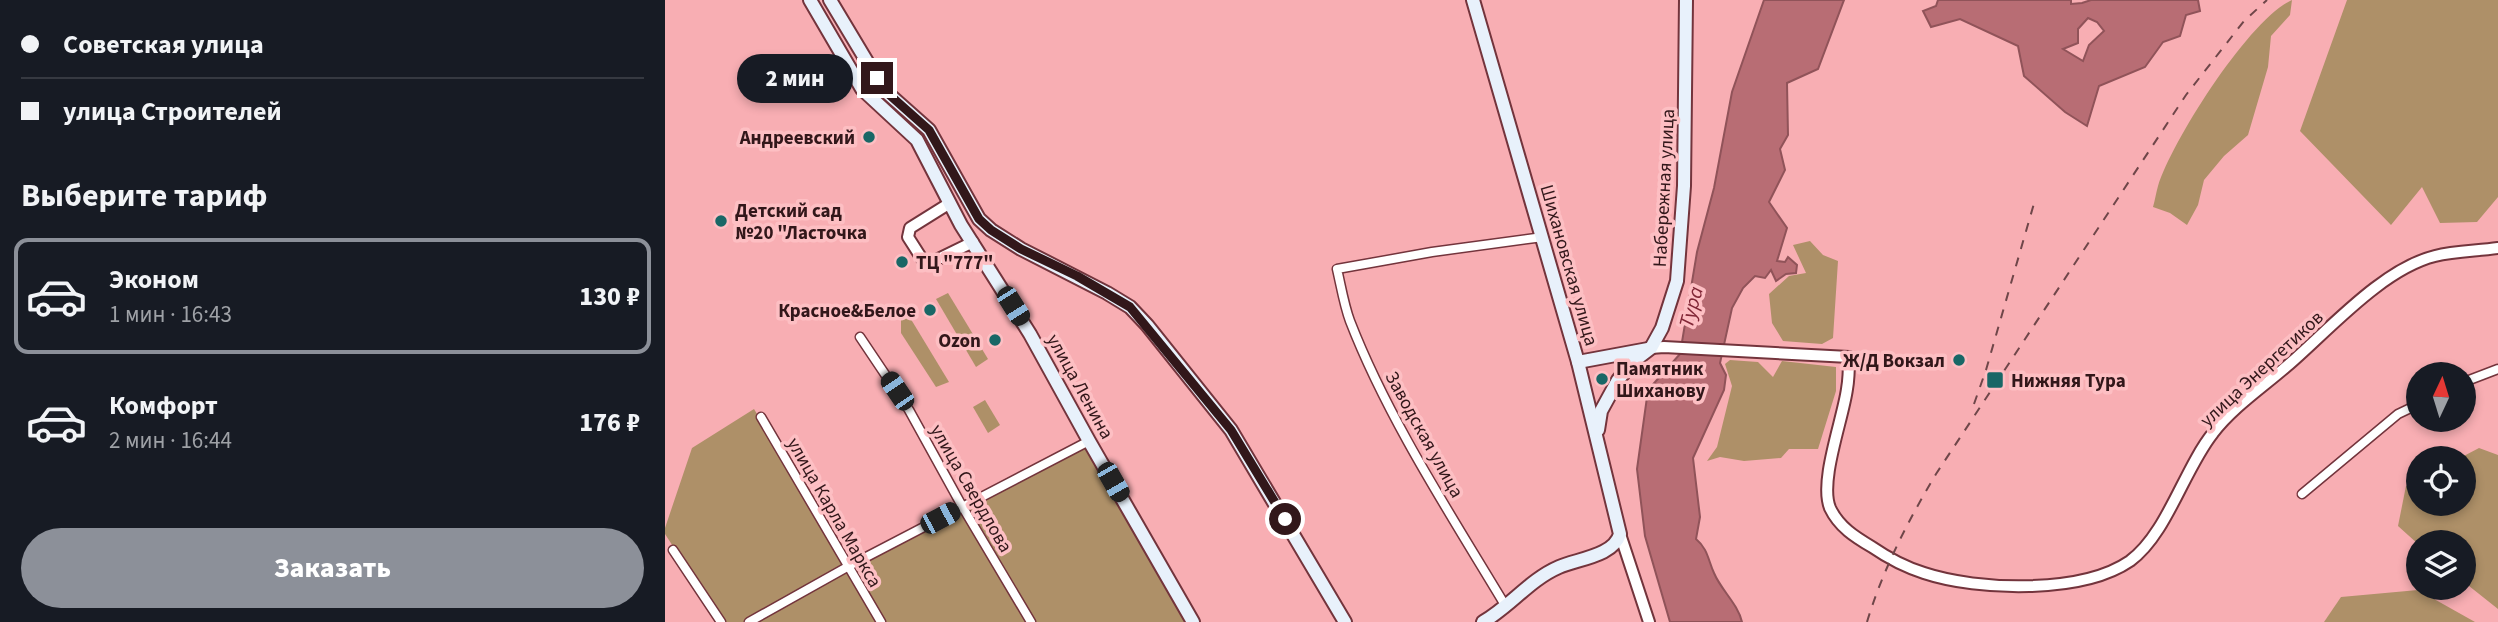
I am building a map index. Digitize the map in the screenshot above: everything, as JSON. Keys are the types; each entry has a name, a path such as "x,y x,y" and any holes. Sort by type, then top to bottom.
{"main road":[{"name":"улица Ленина","path":"810,0 861,87 916,139 950,203 1030,334 1193,622"},
{"path":"830,0 889,94 928,129 979,219 1010,242 1130,307 1147,325 1231,430 1345,622"},
{"name":"Шихановская улица","path":"1473,0 1578,362 1620,534"},
{"name":"Набережная улица","path":"1597,438 1601,411 1618,380 1634,361 1658,347 1670,306 1680,256 1684,186 1686,0"},
{"path":"861,87 869,87 877,78"},
{"path":"877,103 884,95 889,94"},
{"path":"916,139 924,136 928,129"},
{"path":"950,203 965,195"},
{"path":"973,242 991,230"},
{"path":"984,261 986,245 993,240 1010,242"},
{"path":"1578,362 1658,347"},
{"path":"1483,622 1500,614 1539,577 1569,563 1608,550 1617,543 1620,534"}],"street":[{"path":"950,203 910,228 908,237 928,264 973,242"},
{"name":"Заводская улица","path":"1500,614 1370,366 1349,318 1337,269 1432,252 1543,237"},
{"name":"улица Энергетиков","path":"1658,347 1849,357 1847,389 1829,474 1828,499 1837,520 1849,533 1890,559 1924,574 1945,579 2012,586 2069,583 2098,576 2131,560 2154,533 2213,433 2374,289 2406,268 2434,256 2498,248"},
{"name":"улица Свердлова","path":"860,337 909,410 1031,622"},
{"path":"2476,377 2498,369"},
{"path":"2302,494 2406,410"},
{"name":"улица Карла Маркса","path":"761,417 881,622"},
{"path":"749,622 849,566 1089,441"},
{"name":"Шихановская улица","path":"1620,534 1649,622"},
{"path":"673,550 721,622"}],"shaded area":[{"path":"2292,0 2290,15 2271,36 2268,67 2248,135 2224,156 2204,180 2198,205 2187,225 2170,213 2153,207 2166,166 2214,83 2255,31 2274,12"},
{"path":"2347,0 2498,0 2498,197 2477,222 2440,223 2422,187 2391,225 2300,131"},
{"path":"1810,241 1823,255 1838,261 1833,338 1822,344 1783,341 1772,323 1769,294 1789,276 1806,273 1793,245"},
{"path":"948,293 988,359 976,367 936,299"},
{"path":"909,316 949,382 936,387 901,333 901,320"},
{"path":"1730,360 1758,362 1773,377 1782,361 1836,367 1836,391 1818,449 1789,449 1781,458 1744,461 1720,457 1707,461 1717,447 1732,386 1725,364"},
{"path":"985,400 1000,425 988,433 973,407"},
{"path":"754,409 849,566 1089,441 1192,622 722,622 665,534 665,528 692,448"},
{"path":"2479,448 2498,455 2498,609 2476,592 2476,530 2406,530 2406,533 2398,526 2406,486 2406,516 2476,516 2476,450"},
{"path":"2406,591 2406,600 2436,600 2475,622 2324,622 2341,597"}],"water":[{"name":"Тура","path":"1764,0 1844,0 1818,69 1787,83 1788,135 1780,149 1785,170 1769,202 1787,228 1777,261 1785,262 1788,257 1797,265 1796,273 1786,274 1776,281 1771,270 1765,278 1755,276 1743,288 1732,308 1720,363 1726,375 1724,390 1693,458 1700,517 1696,539 1742,622 1670,622 1645,536 1637,469 1648,390 1680,354 1697,252 1714,188 1732,92"},
{"path":"1938,0 2071,0 2071,4 2091,0 2198,0 2200,11 2186,15 2180,36 2163,42 2145,67 2099,86 2087,126 2065,112 2024,76 2018,46 1960,19 1931,27 1923,11 1936,6","holes":["2088,18 2097,22 2104,31 2089,45 2083,61 2063,49 2078,43 2078,29"]}],"railway":[{"path":"1867,622 1897,546 1936,474 2186,95 2244,21 2267,0"},
{"path":"1974,404 2035,200"}],"place":[{"name":"Андреевский","path":"869,137"},
{"name":"Детский сад №20 \"Ласточка","path":"721,221"},
{"name":"ТЦ \"777\"","path":"902,262"},
{"name":"Красное&Белое","path":"930,310"},
{"name":"Ozon","path":"995,340"},
{"name":"Ж/Д Вокзал","path":"1959,360"},
{"name":"Памятник Шиханову","path":"1602,379"},
{"name":"Нижняя Тура","path":"1995,380"}],"route":[{"path":"877,78 884,90 929,130 979,219 991,230 1130,307 1147,325 1231,430 1285,519"}]}
